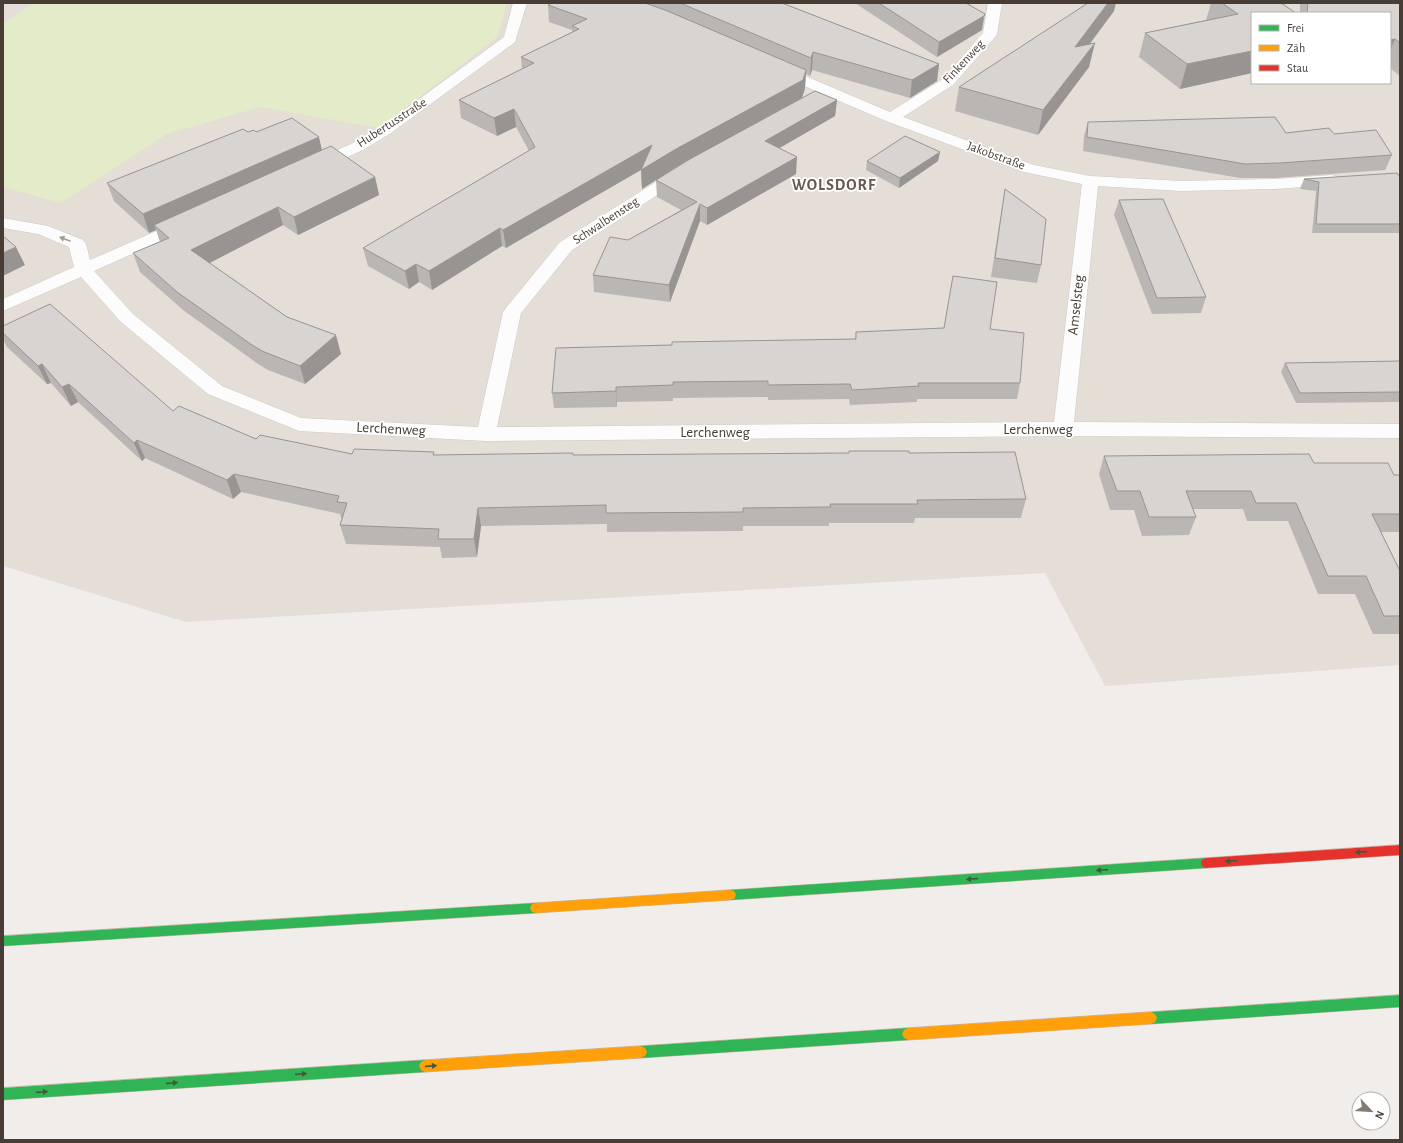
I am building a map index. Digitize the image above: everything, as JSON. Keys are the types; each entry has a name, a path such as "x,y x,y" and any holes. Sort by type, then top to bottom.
{"highway":[{"path":"3,941 451,914 1400,850"},
{"path":"3,1094 1400,1001"}],"street":[{"name":"Hubertusstraße","path":"299,172 357,147 386,130 510,39 520,3"},
{"name":"Finkenweg","path":"891,118 948,82 990,34 995,3"},
{"name":"Jakobstraße","path":"763,64 820,95 891,118 1030,168 1090,181 1181,186 1275,184 1345,179"},
{"name":"Schwalbensteg","path":"486,434 512,312 566,246 697,164"},
{"name":"Amselsteg","path":"1062,429 1090,181"},
{"path":"3,306 198,218"},
{"path":"3,223 42,230 77,244 83,269"},
{"name":"Lerchenweg","path":"83,269 127,318 215,390 299,424 486,434 1062,429 1400,431"}],"shaded area":[{"path":"3,3 1400,3 1400,665 1105,686 1045,573 186,622 3,566"}],"green space":[{"path":"33,3 507,3 497,37 380,128 260,107 167,134 61,203 3,187 3,24"}],"building":[{"path":"551,3 645,3 665,10 806,70 803,80 676,149 641,170 652,145 503,230 500,228 429,271 416,264 405,271 363,248 535,147 514,109 494,118 459,100 534,63 521,57 579,29 572,26 587,19 548,5"},
{"path":"680,3 782,3 939,64 912,80 813,52 811,58"},
{"path":"879,3 966,3 985,14 939,42"},
{"path":"1088,3 1108,3 1075,47 1095,43 1043,110 959,87"},
{"path":"1222,3 1281,3 1294,12 1251,12 1251,51 1187,64 1145,33 1238,14"},
{"path":"1308,3 1400,3 1400,43 1395,39 1391,40 1391,12 1307,12"},
{"path":"815,91 837,100 765,141 797,157 707,208 700,204 669,285 593,275 610,237 628,240 697,202 656,180 690,159"},
{"path":"1275,117 1286,133 1329,128 1334,134 1376,130 1392,155 1245,164 1087,137 1088,122"},
{"path":"292,118 319,137 143,214 107,183 243,129 248,132 254,130 256,132"},
{"path":"905,136 940,152 900,178 867,161"},
{"path":"331,146 375,177 294,217 278,207 191,250 287,317 336,335 300,366 262,351 252,345 177,292 133,253 169,238 154,225"},
{"path":"1397,173 1400,177 1400,224 1316,224 1319,182 1304,179"},
{"path":"1005,189 1046,219 1041,265 995,258"},
{"path":"1163,199 1206,297 1157,298 1119,200"},
{"path":"3,236 16,247 3,253"},
{"path":"953,276 997,282 990,329 1024,333 1020,383 918,383 919,386 852,390 850,384 768,385 768,381 673,382 673,385 616,387 616,391 552,393 556,348 672,345 672,342 856,339 856,332 944,328"},
{"path":"50,304 173,411 179,406 256,439 260,435 352,454 354,449 434,452 433,455 573,453 573,455 849,453 849,451 909,451 909,453 1015,452 1026,499 917,500 918,504 830,504 831,507 743,508 743,512 606,513 606,505 478,508 474,539 438,539 439,529 340,525 347,503 337,502 339,496 234,474 227,480 137,440 134,443 69,384 62,387 42,364 38,366 3,333 3,326"},
{"path":"1400,361 1400,392 1300,393 1285,363"},
{"path":"1309,454 1314,463 1388,463 1394,475 1400,475 1400,514 1372,514 1400,571 1400,616 1384,616 1366,576 1328,576 1296,503 1256,503 1251,491 1186,491 1196,517 1149,517 1140,491 1117,491 1104,456"}],"traffic: fast":[{"path":"730,895 1206,863"},
{"path":"3,941 536,908"},
{"path":"1151,1018 1400,1001"},
{"path":"641,1052 908,1034"},
{"path":"3,1094 425,1066"}],"traffic: slow":[{"path":"536,908 730,895"},
{"path":"908,1034 1151,1018"},
{"path":"425,1066 641,1052"}],"traffic: jam":[{"path":"1206,863 1400,850"}],"district":[{"name":"WOLSDORF","path":"834,185"}]}
